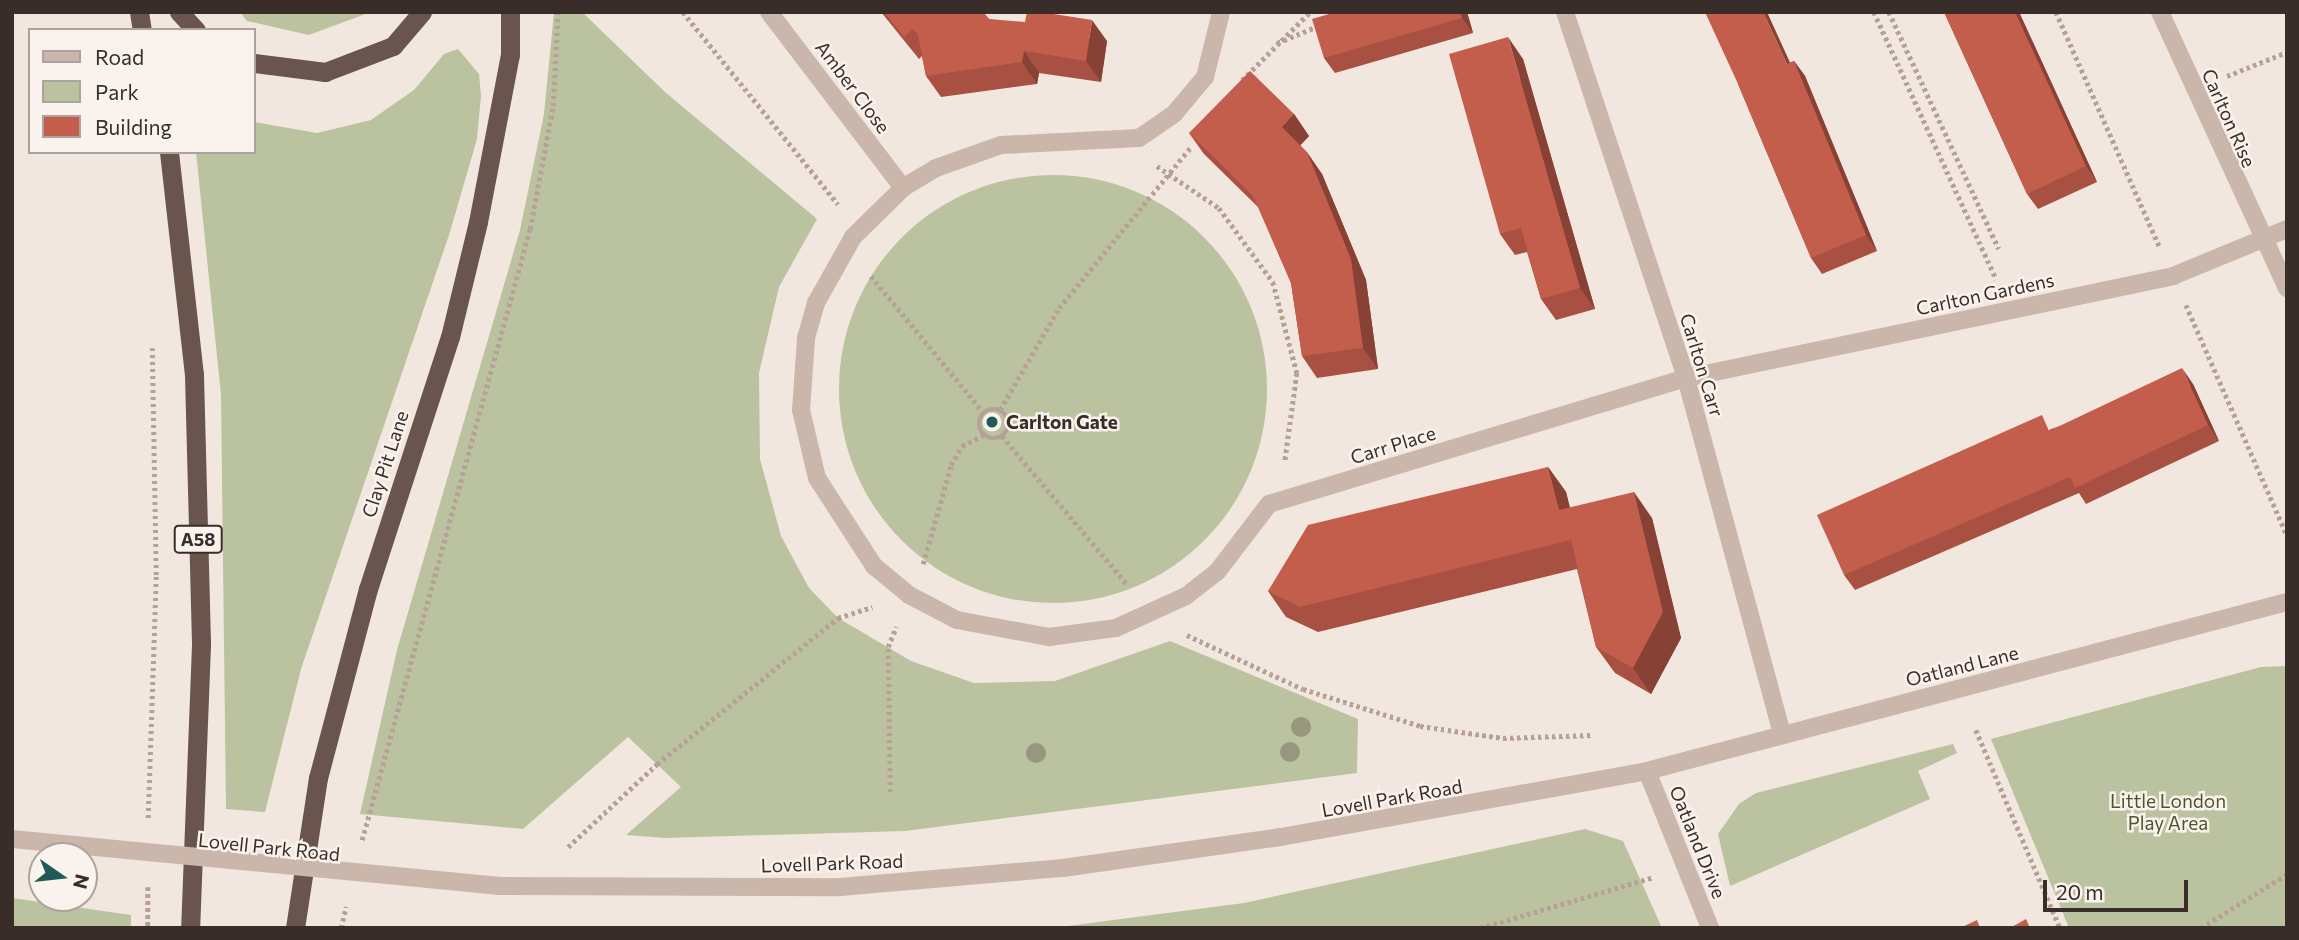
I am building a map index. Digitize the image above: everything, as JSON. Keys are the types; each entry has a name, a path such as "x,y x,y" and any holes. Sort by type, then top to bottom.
{"highway":[{"path":"179,12 194,28"},
{"path":"256,63 325,72 393,46 422,12"},
{"name":"Clay Pit Lane","path":"295,928 318,778 368,589 450,337 478,222 508,68 510,12"},
{"name":"A58","path":"169,154 194,375 201,645 190,928"}],"street":[{"name":"Amber Close","path":"769,12 903,188"},
{"path":"1221,12 1205,76 1174,114 1139,138 1046,141 965,155 903,188 853,237 826,281 806,339 801,410 817,478 833,511 874,566 909,595 957,620 1014,635 1083,635 1151,615 1217,572 1269,504"},
{"name":"Carlton Carr","path":"1565,12 1686,378 1782,735"},
{"name":"Carlton Rise","path":"2160,12 2260,240 2287,288"},
{"name":"Carlton Gardens","path":"1686,378 2173,276 2287,229"},
{"name":"Carr Place","path":"1269,504 1686,378"},
{"name":"Oatland Lane","path":"1647,771 2287,602"},
{"name":"Lovell Park Road","path":"12,839 498,887 840,887 1063,868 1428,814 1647,771"},
{"name":"Oatland Drive","path":"1647,771 1710,928"}],"path":[{"path":"360,848 395,701 530,229 553,106 558,12"},
{"path":"1874,12 2011,310"},
{"path":"1889,12 1999,249"},
{"path":"2056,12 2287,535"},
{"path":"1273,44 1330,21"},
{"path":"2194,90 2287,52"},
{"path":"1147,161 1171,172 1240,231 1284,311 1296,405 1269,504"},
{"path":"984,435 981,416 1000,410 1059,308 1171,172"},
{"path":"148,824 156,575 151,333"},
{"path":"1000,410 1009,424 1002,436"},
{"path":"890,792 888,647 909,595 951,465 962,446 984,435 1002,436 1151,615 1303,689 1420,726 1503,738 1592,735"},
{"path":"568,847 657,764 838,618 909,595"},
{"path":"1976,730 2058,927"},
{"path":"2201,928 2287,874"},
{"path":"1480,928 1662,875"},
{"path":"148,876 148,928"},
{"path":"341,928 347,901"}],"green space":[{"path":"240,12 371,12 309,35 247,21"},
{"path":"554,12 582,12 665,92 817,219 779,287 759,373 760,459 781,536 809,588 838,618 911,661 974,683 1055,681 1170,641 1358,719 1357,773 905,831 665,838 626,835 681,787 628,737 523,829 360,814 397,650 520,230 544,114"},
{"path":"458,49 479,74 481,96 477,139 450,232 301,669 265,812 226,809 221,395 196,154 256,154 256,122 317,133 371,120 414,90 444,54"},
{"path":"1053,175 1095,179 1135,192 1172,211 1204,238 1231,270 1250,307 1263,347 1267,389 1263,431 1250,471 1231,508 1204,540 1172,567 1135,586 1095,599 1053,603 1011,599 971,586 934,567 902,540 875,508 856,471 843,431 839,389 843,347 856,307 875,270 902,238 934,211 971,192 1011,179"},
{"name":"Little London Play Area","path":"2287,666 2287,928 2069,928 1991,739 2261,667"},
{"path":"1953,744 1957,753 1918,771 1930,799 1730,886 1718,834 1739,804 1756,793"},
{"path":"1585,829 1623,841 1662,928 1052,928 1244,903"},
{"path":"12,898 28,900 28,912 98,910 131,915 131,928 12,928"}],"building":[{"path":"884,12 983,12 989,19 1025,22 1027,12 1041,12 1092,20 1086,61 1024,51 1022,62 926,76 918,35 913,29 904,37"},
{"path":"1336,12 1460,12 1462,18 1324,58 1312,19"},
{"path":"1705,12 1763,12 1787,64 1794,61 1866,235 1811,258"},
{"path":"1944,12 2015,12 2086,166 2027,194"},
{"path":"1508,37 1580,288 1541,299 1521,228 1500,234 1449,54"},
{"path":"1250,71 1294,114 1282,127 1307,152 1351,259 1363,348 1302,356 1291,283 1253,196 1189,133"},
{"path":"2182,368 2208,425 2075,488 2070,477 1844,575 1817,515 2042,415 2049,431"},
{"path":"1548,467 1559,510 1634,492 1663,612 1633,668 1596,647 1571,540 1300,607 1268,591 1308,525"},
{"path":"2026,919 2030,928 2010,928"},
{"path":"1977,920 1980,928 1960,928"}],"place":[{"name":"Carlton Gate","path":"992,422"}]}
